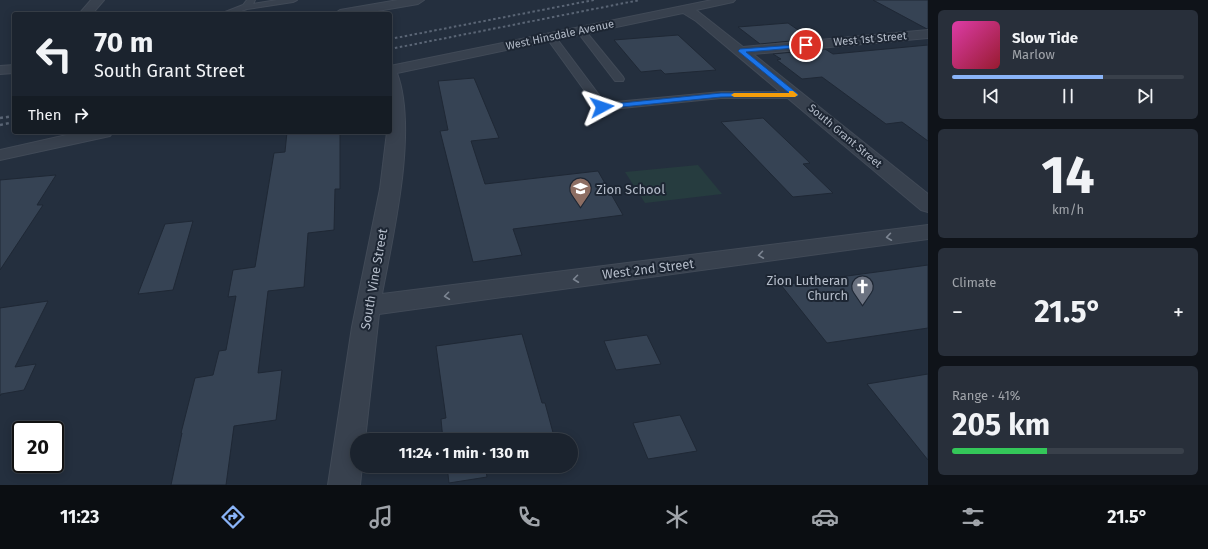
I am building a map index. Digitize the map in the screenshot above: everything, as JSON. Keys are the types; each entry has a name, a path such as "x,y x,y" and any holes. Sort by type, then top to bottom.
{"street":[{"path":"88,12 98,0"},
{"path":"347,12 376,3 418,0"},
{"name":"West Hinsdale Avenue","path":"392,70 729,0"},
{"name":"South Grant Street","path":"685,9 700,18 928,205"},
{"name":"West 1st Street","path":"740,51 928,34"},
{"path":"0,70 12,69"},
{"name":"South Vine Street","path":"344,485 368,306 388,198 394,153 395,124 392,81"},
{"path":"0,155 95,134"},
{"name":"West 2nd Street","path":"368,306 928,232"}],"lane":[{"path":"229,12 249,4 293,0"},
{"path":"580,30 619,79"},
{"path":"551,37 602,107 721,95 795,95"}],"green space":[{"path":"698,165 722,194 645,203 625,172"}],"building":[{"path":"873,0 928,0 928,29 927,29"},
{"path":"788,23 811,39 760,44 738,27"},
{"path":"678,35 716,70 665,74 661,70 641,72 614,40"},
{"path":"928,45 928,141 902,122 886,124 822,77 802,79 777,60 781,59 773,54 825,49 833,54"},
{"path":"474,78 499,138 471,141 485,184 598,171 623,215 513,229 522,255 473,262 440,131 448,130 438,81"},
{"path":"763,118 810,163 803,164 833,193 793,197 721,122"},
{"path":"287,134 340,134 340,189 335,189 334,230 308,233 304,287 268,291 258,373 282,370 276,420 234,426 226,485 171,485 181,433 195,378 213,375 219,351 226,350 236,296 228,297 233,270 255,267 274,153 285,152"},
{"path":"56,175 37,205 43,205 0,270 0,180"},
{"path":"193,221 173,290 138,294 165,224"},
{"name":"Zion Lutheran Church","path":"928,265 928,328 827,343 781,285"},
{"path":"48,301 15,367 36,364 24,390 1,394 0,396 0,308"},
{"path":"522,334 542,403 545,403 553,433 442,433 441,419 446,418 436,346"},
{"path":"647,335 661,364 616,370 604,341"},
{"path":"928,374 928,460 867,384"},
{"path":"680,415 697,451 648,459 633,423"},
{"path":"448,473 486,473 487,477 449,483"}],"railway":[{"path":"392,39 594,0"},
{"path":"392,49 640,0"},
{"path":"0,118 12,116"},
{"path":"0,125 12,122"}],"slow traffic":[{"path":"734,95 795,95 791,92"}],"place":[{"name":"Zion School","path":"580,208"},
{"name":"Zion Lutheran Church","path":"863,306"}],"route":[{"path":"602,107 721,95 795,95 740,51 806,45"}]}
